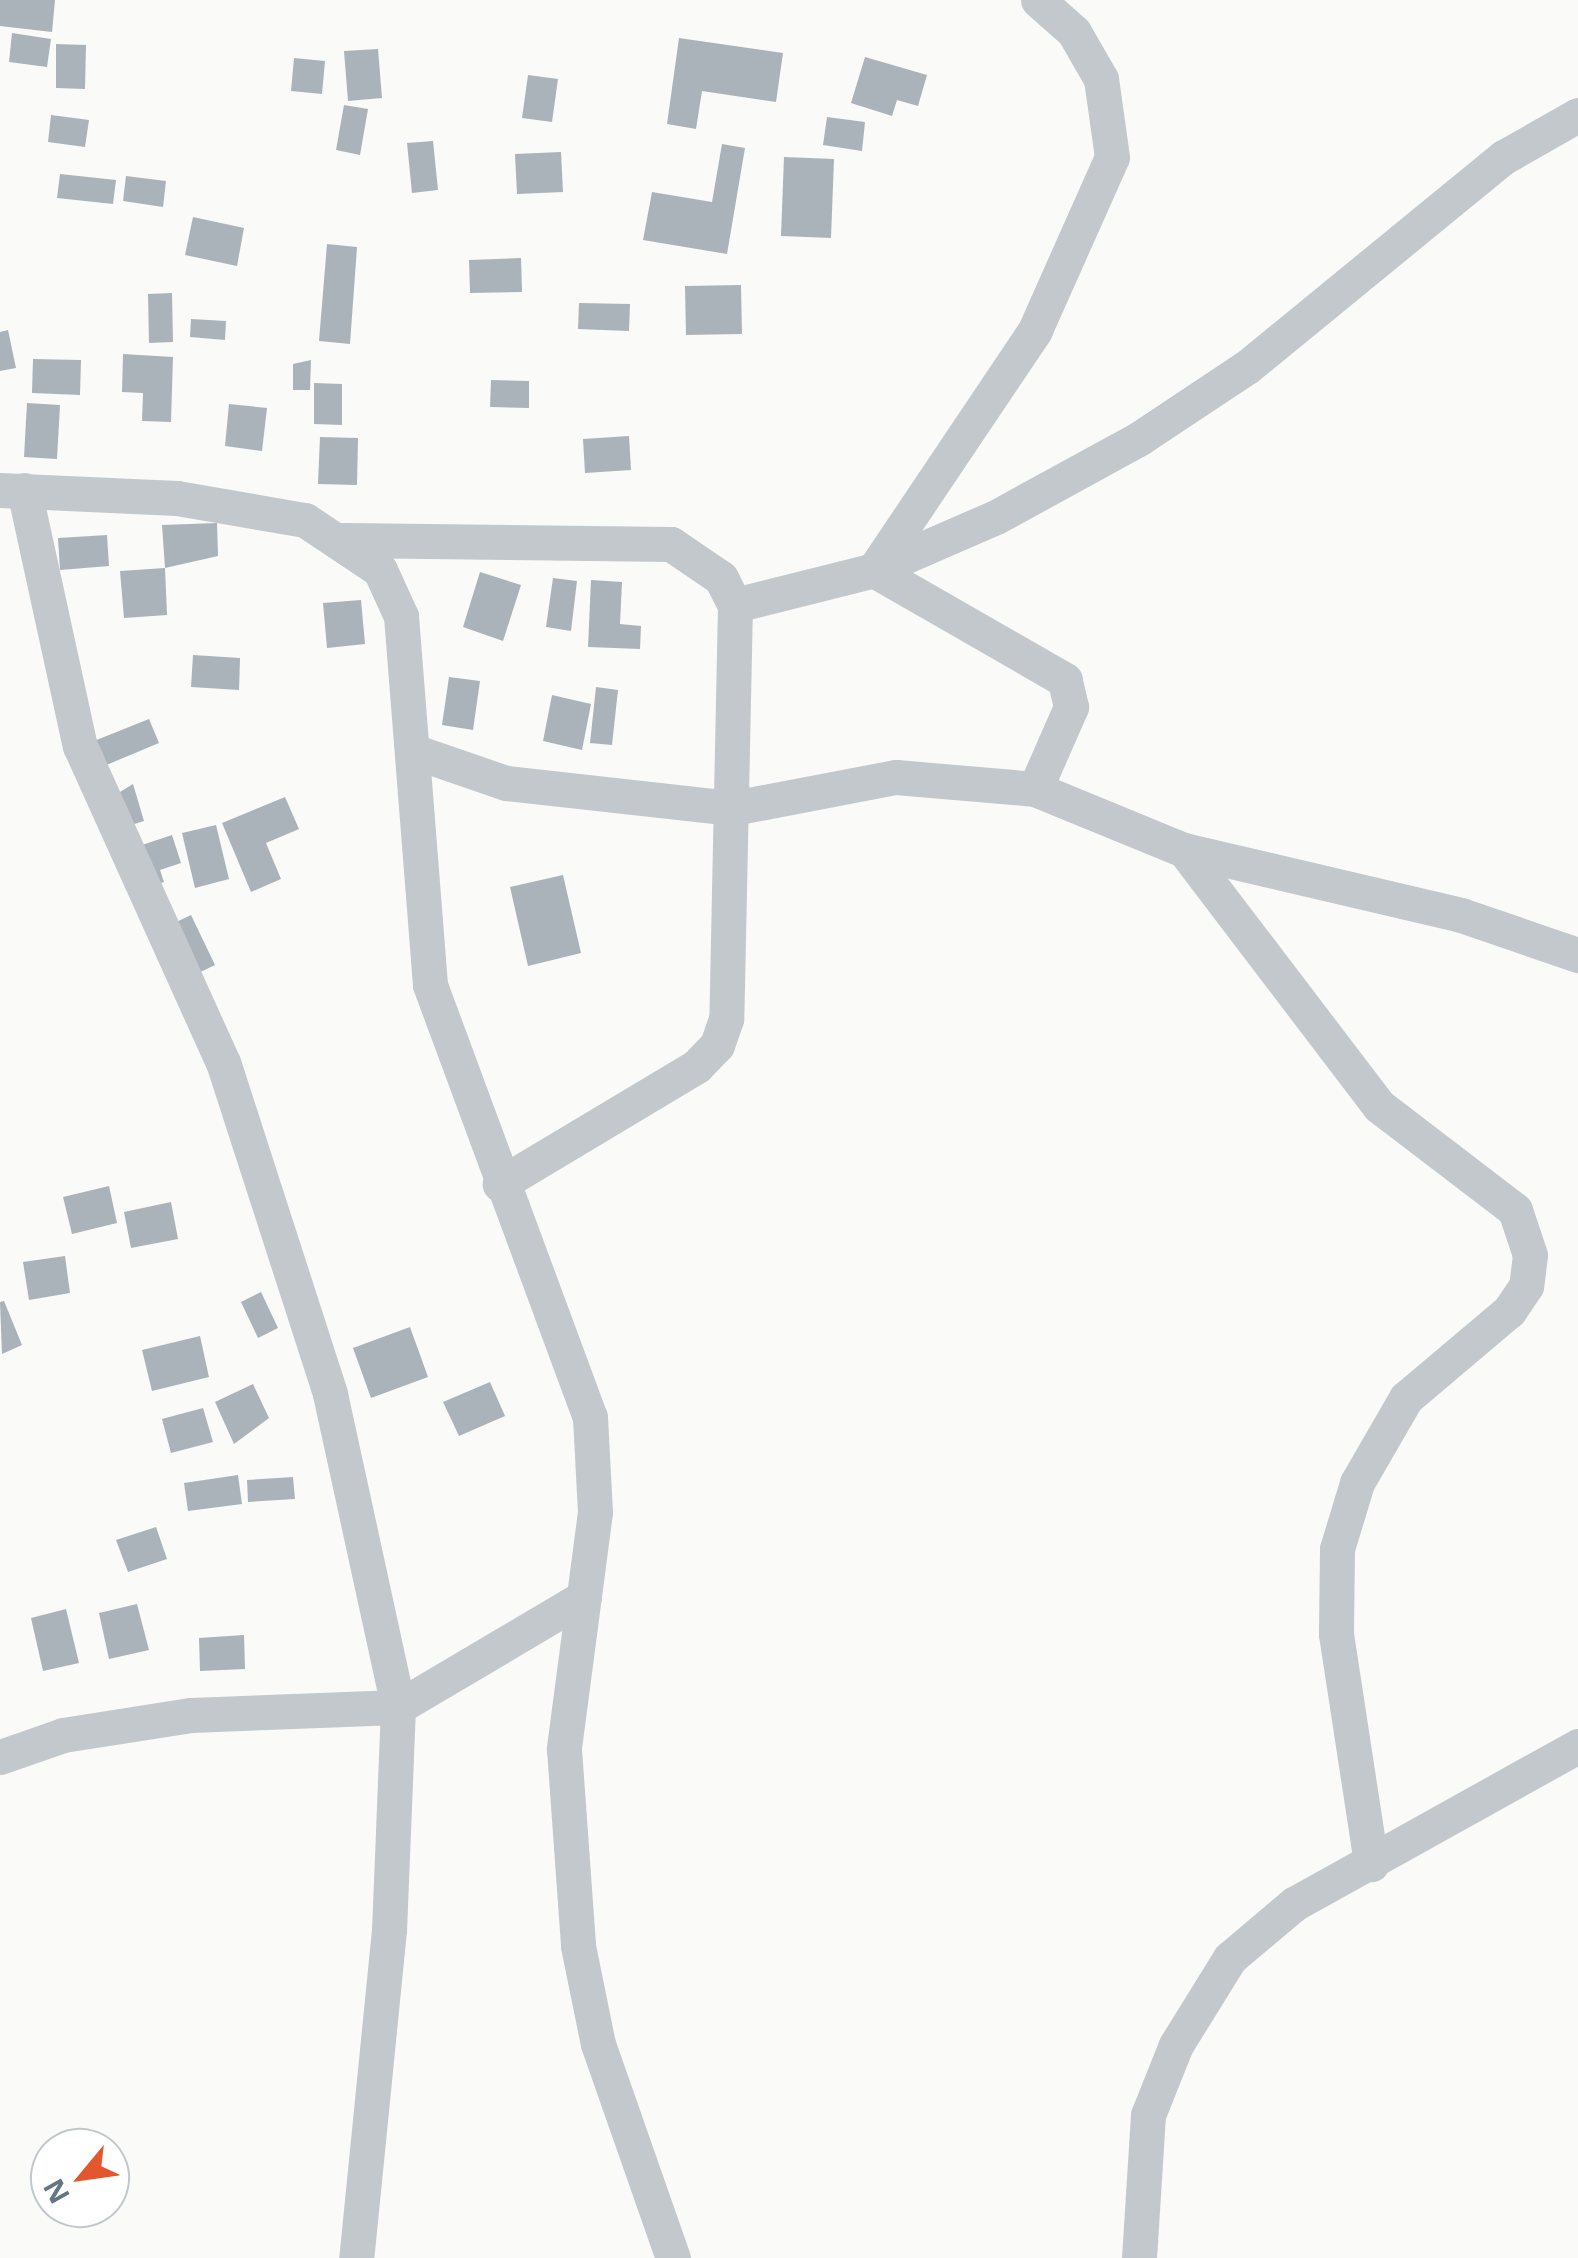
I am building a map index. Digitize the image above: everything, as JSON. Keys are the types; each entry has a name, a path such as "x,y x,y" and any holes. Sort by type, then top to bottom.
{"street":[{"path":"874,570 1035,330 1112,158 1101,79 1074,32 1038,0"},
{"path":"734,604 874,570 996,518 1140,438 1248,366 1504,157 1578,115"},
{"path":"356,2258 389,1930 398,1707 330,1394 223,1062 80,746 12,490 267,508 344,540 380,570 401,616 430,985 500,1184 590,1417 598,1468 564,1749 578,1946 598,2044 673,2258"},
{"path":"344,540 671,544 721,578 734,604 733,808 717,1045 697,1066 500,1184"},
{"path":"874,570 1065,680 1071,707 1035,789"},
{"path":"414,751 506,783 733,808 896,777 1035,789 1184,850 1461,915 1578,955"},
{"path":"1184,850 1379,1106 1515,1210 1530,1255 1526,1286 1508,1311 1406,1398 1357,1483 1336,1549 1336,1634 1372,1864"},
{"path":"0,1757 63,1735 191,1715 398,1707 584,1597"},
{"path":"1139,2258 1148,2115 1176,2045 1230,1958 1294,1904 1578,1746"}],"building":[{"path":"0,0 55,0 52,32 0,26"},
{"path":"12,33 51,39 47,67 9,62"},
{"path":"679,38 783,53 776,102 702,91 696,129 667,124"},
{"path":"56,44 86,45 85,89 56,88"},
{"path":"378,49 382,98 348,101 344,51"},
{"path":"865,57 927,75 918,106 897,100 892,116 851,103"},
{"path":"294,58 325,61 322,94 291,91"},
{"path":"528,75 558,79 552,122 522,118"},
{"path":"344,105 368,109 360,155 336,150"},
{"path":"51,115 89,120 85,147 48,142"},
{"path":"827,117 865,122 862,151 823,145"},
{"path":"433,141 438,190 412,193 407,143"},
{"path":"722,144 745,148 727,254 643,240 652,192 712,202"},
{"path":"561,152 563,192 517,194 515,154"},
{"path":"784,157 834,159 831,238 781,236"},
{"path":"60,174 116,180 113,204 57,198"},
{"path":"126,176 166,181 163,207 123,201"},
{"path":"193,217 244,228 237,266 185,255"},
{"path":"327,244 357,247 350,344 319,341"},
{"path":"521,258 522,292 470,293 469,260"},
{"path":"741,285 742,334 686,335 685,286"},
{"path":"172,293 173,342 149,343 148,294"},
{"path":"579,303 630,304 629,331 578,329"},
{"path":"191,319 226,321 225,340 190,337"},
{"path":"8,330 16,368 0,371 0,332"},
{"path":"123,354 173,357 171,422 142,421 143,393 122,392"},
{"path":"33,359 81,360 80,395 32,393"},
{"path":"311,360 310,390 293,390 293,364"},
{"path":"491,380 529,381 529,408 490,407"},
{"path":"314,383 342,384 342,425 314,424"},
{"path":"27,403 60,405 57,459 24,457"},
{"path":"229,404 267,408 262,451 225,446"},
{"path":"629,436 631,470 585,473 583,439"},
{"path":"320,437 358,438 357,485 318,484"},
{"path":"217,523 218,556 165,568 162,525"},
{"path":"107,535 109,566 60,570 58,538"},
{"path":"165,568 167,615 124,618 120,571"},
{"path":"480,572 521,585 503,641 463,627"},
{"path":"553,578 577,581 571,631 546,627"},
{"path":"591,580 622,582 620,624 641,626 640,649 588,647"},
{"path":"361,600 365,644 327,648 323,603"},
{"path":"193,655 240,658 239,690 191,687"},
{"path":"449,677 480,681 473,730 442,725"},
{"path":"596,687 618,690 612,745 590,743"},
{"path":"552,695 591,704 582,750 543,741"},
{"path":"149,719 159,743 104,766 94,741"},
{"path":"133,784 144,821 125,827 115,795"},
{"path":"285,797 299,829 266,843 281,879 251,892 222,823"},
{"path":"216,825 229,879 195,888 182,833"},
{"path":"172,835 181,863 160,870 164,882 149,887 136,847"},
{"path":"563,875 581,953 528,966 510,887"},
{"path":"191,915 215,965 190,977 166,927"},
{"path":"109,1186 117,1223 72,1234 63,1197"},
{"path":"171,1202 178,1239 131,1248 124,1212"},
{"path":"65,1256 70,1293 29,1300 23,1262"},
{"path":"261,1292 278,1328 258,1338 241,1302"},
{"path":"4,1301 22,1345 2,1354 0,1302"},
{"path":"410,1327 428,1377 371,1398 353,1348"},
{"path":"200,1336 209,1377 152,1391 142,1350"},
{"path":"490,1382 505,1416 459,1436 443,1402"},
{"path":"253,1384 269,1418 234,1444 215,1402"},
{"path":"203,1408 213,1442 171,1453 162,1419"},
{"path":"238,1475 242,1504 188,1511 184,1483"},
{"path":"293,1477 295,1499 248,1502 247,1480"},
{"path":"156,1527 167,1559 128,1572 116,1540"},
{"path":"137,1604 149,1650 109,1659 99,1613"},
{"path":"66,1609 79,1663 43,1671 31,1618"},
{"path":"244,1635 245,1669 200,1671 199,1638"}]}
